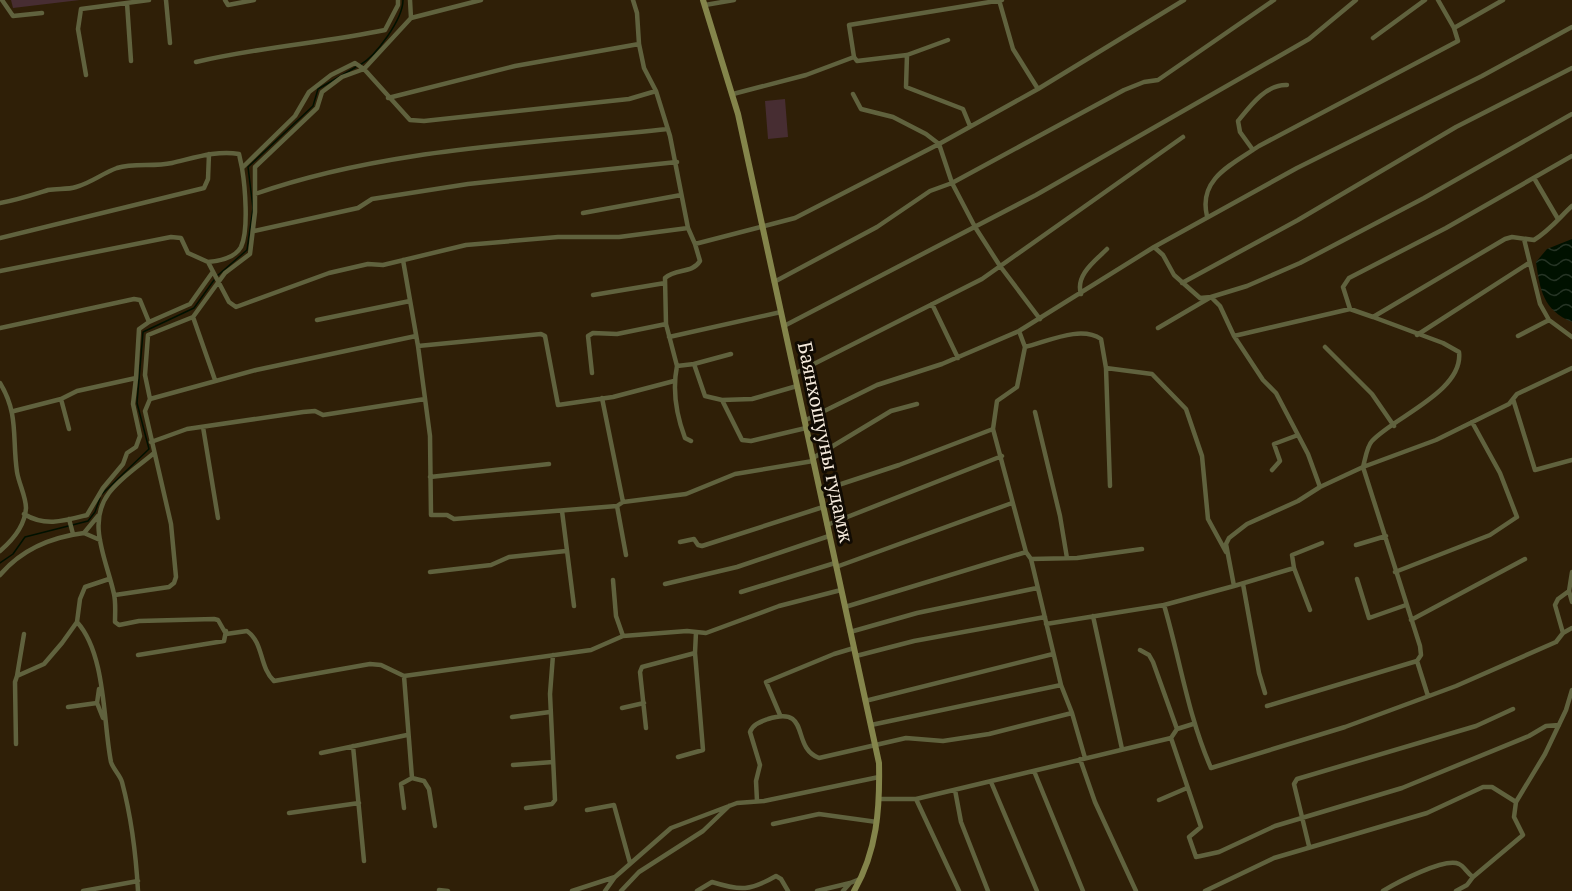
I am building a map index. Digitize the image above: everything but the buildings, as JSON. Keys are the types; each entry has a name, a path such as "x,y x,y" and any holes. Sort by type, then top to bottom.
{"main road":[{"name":"Баянхошууны гудамж","path":"704,3 733,94 875,747 880,799 877,822 868,861 854,891"}],"street":[{"path":"2,0 13,16 42,13"},
{"path":"86,75 78,29 81,9 149,0"},
{"path":"166,0 170,43"},
{"path":"225,0 228,5 254,0"},
{"path":"196,62 240,51 347,38 385,30 398,5 398,0"},
{"path":"410,0 411,18"},
{"path":"0,575 13,560 87,515 107,482 123,464 127,453 136,447 140,436 133,404 140,329 149,322 190,304 216,276 250,254 254,231 255,167 317,108 322,92 342,77 361,67 411,18 481,0"},
{"path":"633,0 637,13 639,44 644,68 656,91 668,129 677,162 688,228 700,261 693,269 671,272 665,283 666,324 677,366 674,381 678,416 685,438 691,441"},
{"path":"704,3 734,0"},
{"path":"948,40 907,55 857,61 854,57 849,25 1000,0 1013,49 1038,89"},
{"path":"695,244 795,218 939,144 1038,89 1184,0"},
{"path":"774,282 877,227 930,191 952,183 1124,90 1144,82 1158,80 1274,0"},
{"path":"784,326 975,228 1300,44 1356,0"},
{"path":"1373,38 1425,0"},
{"path":"1207,216 1203,202 1207,187 1253,150 1458,41 1454,28 1438,0"},
{"path":"1454,28 1503,0"},
{"path":"127,3 131,61"},
{"path":"804,421 877,385 958,358 1019,331 1207,216 1572,27"},
{"path":"388,99 515,66 639,44"},
{"path":"907,55 906,87 963,110 970,126"},
{"path":"733,94 806,75 854,57"},
{"path":"361,67 388,99 410,120 424,121 629,99 656,91"},
{"path":"242,168 295,116 309,92 331,75 361,67"},
{"path":"1182,283 1299,220 1456,127 1572,68"},
{"path":"1253,150 1240,132 1238,121 1257,98 1280,85 1287,86"},
{"path":"853,94 861,109 893,117 926,134 939,144 952,183 975,228 1040,319"},
{"path":"1154,247 1163,255 1182,283 1200,298 1248,286 1300,263 1424,198 1572,114"},
{"path":"255,194 340,169 370,164 493,147 668,129"},
{"path":"794,374 982,279 1183,137"},
{"path":"0,203 34,197 49,190 74,188 103,177 116,169 170,164 209,154 239,153 245,214 242,246 236,253 220,261 208,262 188,253 181,238 171,237 0,271"},
{"path":"0,238 204,189 208,179 209,154"},
{"path":"1350,309 1343,287 1349,278 1572,156"},
{"path":"254,231 358,208 372,199 425,190 677,162"},
{"path":"1534,178 1558,219"},
{"path":"583,213 681,195"},
{"path":"1373,317 1505,239 1512,237 1534,240 1555,225 1558,219 1570,209"},
{"path":"208,262 229,302 237,307 329,273 403,260 466,245 558,237 619,237 688,228"},
{"path":"1524,239 1540,304 1550,320 1572,337"},
{"path":"1081,294 1079,288 1084,272 1107,249"},
{"path":"403,260 430,436 431,515 433,516 447,515 454,519 562,511 618,506 623,502 686,494 735,474 813,459 891,411 916,404"},
{"path":"1417,335 1529,263"},
{"path":"115,596 153,591 174,583 176,570 171,524 160,467 154,453 145,411 150,399 146,390 145,375 148,335 194,317 216,276"},
{"path":"593,295 665,283"},
{"path":"1158,328 1211,297"},
{"path":"1211,297 1221,306 1234,336 1263,380 1276,393 1298,435 1320,487"},
{"path":"0,328 134,299 140,300 149,322"},
{"path":"317,320 410,301"},
{"path":"933,304 958,358"},
{"path":"1234,336 1350,309 1443,343 1459,352 1461,363 1453,376 1424,403 1371,442 1363,467 1421,655 1417,661 1268,706"},
{"path":"669,337 781,312"},
{"path":"194,317 215,380"},
{"path":"1518,336 1550,320"},
{"path":"592,373 588,336 593,333 629,333 666,324"},
{"path":"1019,331 1025,347 1017,387 997,401 993,429 1026,552 1031,559 1061,686 1072,713 1095,802 1136,891"},
{"path":"418,346 541,334 544,336 558,405 602,398 674,381"},
{"path":"1025,347 1057,338 1093,334 1101,339 1106,368 1110,486"},
{"path":"150,399 215,380 350,348 416,336"},
{"path":"1325,347 1372,394 1394,426"},
{"path":"677,366 731,354"},
{"path":"694,364 705,396 722,400 752,399 797,386"},
{"path":"1106,368 1152,374 1186,409 1202,456 1208,519 1227,554"},
{"path":"1234,586 1226,544 1229,538 1247,524 1298,501 1320,487 1363,467 1436,440 1509,404 1518,394 1572,368"},
{"path":"14,411 61,399 77,391 136,378"},
{"path":"0,383 14,411 14,444 26,508 22,524 11,541 0,550"},
{"path":"602,398 623,502"},
{"path":"61,399 69,429"},
{"path":"152,442 187,429 303,412 315,411 323,415 425,399"},
{"path":"1514,399 1534,470 1572,460"},
{"path":"722,400 742,440 751,441 806,429"},
{"path":"1035,412 1060,516 1066,558"},
{"path":"1395,573 1490,535 1517,518 1500,473 1472,422"},
{"path":"203,427 218,518"},
{"path":"820,491 899,465 993,429"},
{"path":"1272,470 1280,461 1274,444 1298,435"},
{"path":"154,453 110,491 102,503 98,516 100,540 115,596 115,622 119,625 139,621 218,620 231,635 247,631 256,639 268,675 274,681 370,664 381,665 404,676 591,650 623,636 716,630 779,606 841,590"},
{"path":"827,525 1002,456"},
{"path":"430,477 549,464"},
{"path":"741,592 836,565 1012,503"},
{"path":"618,506 626,555"},
{"path":"680,542 694,539 698,545 702,546 823,507"},
{"path":"562,511 574,606"},
{"path":"24,514 34,520 71,526 100,540"},
{"path":"84,533 98,516"},
{"path":"665,584 728,569 829,536"},
{"path":"1356,545 1386,536"},
{"path":"1310,610 1294,568 1292,555 1322,543"},
{"path":"1031,559 1066,558 1142,549"},
{"path":"430,572 491,565 509,557 566,551"},
{"path":"845,608 1026,552"},
{"path":"1411,620 1525,559"},
{"path":"856,656 914,641 1046,620 1093,616 1164,605 1294,568"},
{"path":"1572,572 1569,591 1572,602"},
{"path":"18,676 44,664 77,622 80,598 85,587 109,579"},
{"path":"1357,579 1369,618 1406,605"},
{"path":"613,580 616,616 623,636"},
{"path":"1243,584 1259,673 1265,693"},
{"path":"850,632 908,615 1037,588"},
{"path":"1563,633 1556,605 1558,599 1569,591"},
{"path":"1164,605 1190,703 1193,724 1211,768 1345,727 1428,696 1556,642 1563,633 1572,628"},
{"path":"1093,616 1122,749"},
{"path":"77,622 88,638 106,707 103,718"},
{"path":"138,655 224,641 226,631"},
{"path":"678,757 703,750 694,653 696,633"},
{"path":"16,744 15,682 18,676 24,634"},
{"path":"780,715 766,682 854,648"},
{"path":"1140,651 1149,655 1153,662 1177,729"},
{"path":"646,728 640,672 642,667 694,653"},
{"path":"865,701 1053,654"},
{"path":"526,808 552,804 555,800 550,712 553,655"},
{"path":"1417,661 1428,696"},
{"path":"404,676 412,778"},
{"path":"100,683 97,703 103,718 113,766 122,780 138,891"},
{"path":"871,725 1061,686"},
{"path":"1456,891 1467,885 1473,877 1523,835 1514,817 1516,802 1559,725 1572,690"},
{"path":"68,707 97,703"},
{"path":"622,708 644,703"},
{"path":"1309,846 1294,784 1297,779 1476,726 1513,709"},
{"path":"512,717 550,712"},
{"path":"757,801 760,765 750,732 759,722 780,715 792,717 807,748 812,755 819,758 875,747 906,738 944,741 989,734 1072,713"},
{"path":"880,799 916,798 992,782 1082,758 1171,738 1177,729 1193,724"},
{"path":"1171,738 1202,827 1189,837 1196,857 1219,852 1275,826 1302,820 1402,788 1529,736 1546,726 1559,725"},
{"path":"321,753 407,735"},
{"path":"353,746 364,861"},
{"path":"513,765 553,762"},
{"path":"1034,771 1083,891"},
{"path":"605,891 615,877 671,828 729,806 879,777"},
{"path":"404,808 401,784 412,778 424,781 429,789 435,826"},
{"path":"992,782 1037,891"},
{"path":"1205,891 1274,858 1427,813 1484,787 1492,788 1516,802"},
{"path":"1159,800 1187,788"},
{"path":"955,790 961,822 988,891"},
{"path":"916,798 959,891"},
{"path":"289,813 358,803"},
{"path":"587,810 614,805 630,863"},
{"path":"621,891 639,872 703,831 729,806"},
{"path":"773,824 819,814 877,822"},
{"path":"1383,891 1426,868 1437,868 1451,863 1459,864 1473,877"},
{"path":"697,891 712,882 728,888 754,889 776,876 781,879 788,891"},
{"path":"572,891 615,877"},
{"path":"818,891 861,879"},
{"path":"82,891 138,881"},
{"path":"843,891 850,883"},
{"path":"439,890 448,891"}],"shaded area":[{"path":"11,0 80,0 13,8"},
{"path":"785,99 788,137 768,139 765,101"}],"water":[{"path":"1572,239 1572,322 1555,312 1549,305 1539,282 1536,262 1547,249"}],"waterway":[{"path":"360,65 373,54 394,27 403,0"},
{"path":"217,276 247,250 253,208 248,167 313,106 318,89 356,67"},
{"path":"102,494 149,449 137,403 143,332 194,308 214,280"},
{"path":"0,563 13,554 25,537 88,521 95,512 100,498"}]}
